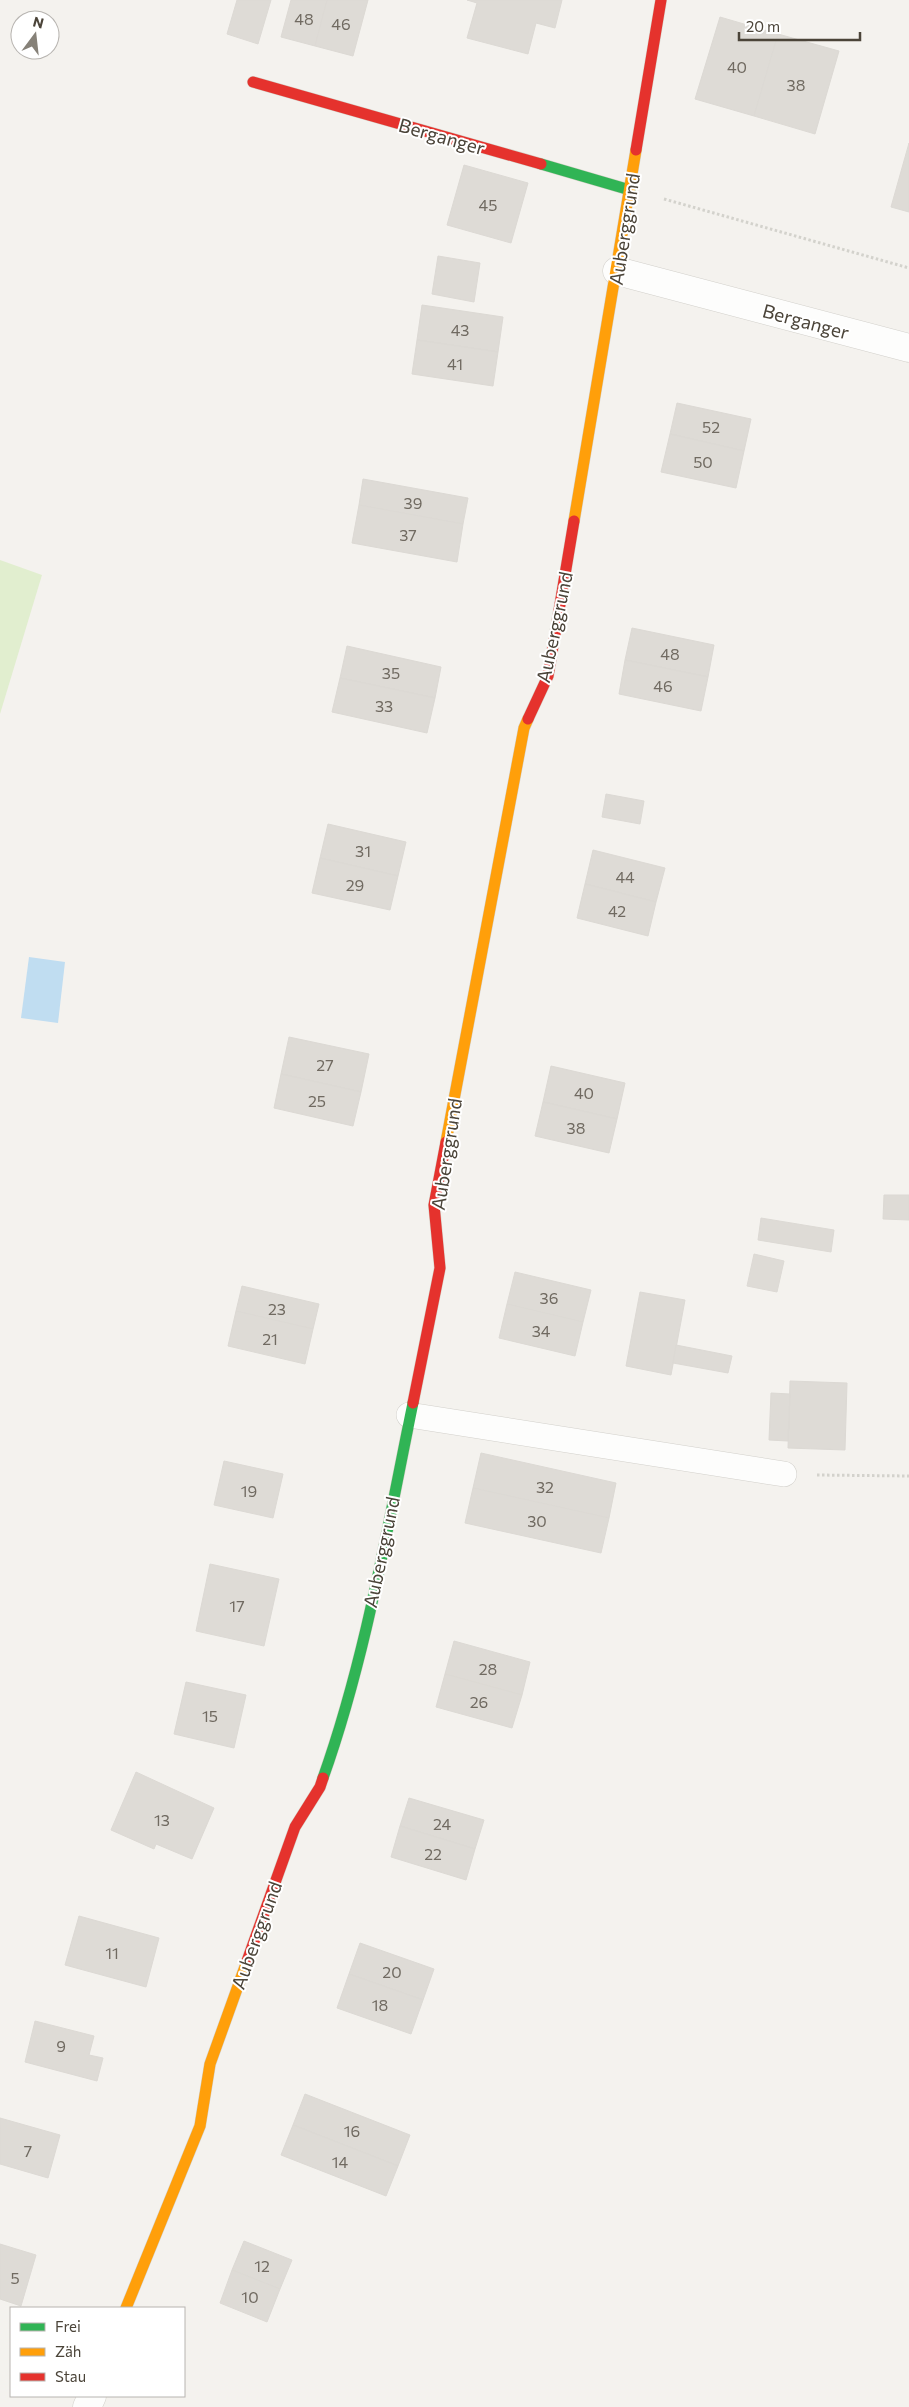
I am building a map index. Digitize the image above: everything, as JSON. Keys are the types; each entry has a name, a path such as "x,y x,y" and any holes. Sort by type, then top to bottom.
{"street":[{"name":"Auberggrund","path":"126,2307 200,2126 210,2064 295,1827 320,1786 343,1722 382,1555 440,1268 434,1204 524,728 548,676 661,0"},
{"name":"Berganger","path":"253,82 630,190"},
{"name":"Berganger","path":"617,271 909,348"}],"lane":[{"path":"409,1415 784,1474"}],"path":[{"path":"630,190 909,268"},
{"path":"784,1474 909,1476"}],"green space":[{"path":"0,560 42,575 0,714"}],"water":[{"path":"29,957 65,962 58,1023 21,1018"}],"building":[{"path":"237,0 271,0 258,44 227,34"},
{"path":"291,0 327,0 315,46 281,37"},
{"path":"327,0 368,0 353,56 315,46"},
{"path":"467,0 562,0 555,28 536,23 528,54 467,38 477,3"},
{"path":"720,17 778,34 754,116 695,99"},
{"path":"778,34 839,51 815,134 754,116"},
{"path":"909,143 909,212 891,207"},
{"path":"464,165 528,183 511,243 447,225"},
{"path":"438,256 480,263 474,302 432,294"},
{"path":"422,305 503,317 498,352 417,340"},
{"path":"417,340 498,352 493,386 412,374"},
{"path":"677,403 751,419 744,451 670,434"},
{"path":"670,434 744,451 736,488 661,472"},
{"path":"363,479 468,498 463,524 359,505"},
{"path":"359,505 463,524 457,562 352,543"},
{"path":"632,628 714,645 708,677 625,660"},
{"path":"347,646 441,667 435,698 340,678"},
{"path":"625,660 708,677 701,711 619,694"},
{"path":"340,678 435,698 427,733 332,712"},
{"path":"606,794 644,801 640,824 602,817"},
{"path":"328,824 406,842 398,876 320,858"},
{"path":"593,850 665,868 656,902 585,884"},
{"path":"320,858 398,876 390,910 312,893"},
{"path":"585,884 656,902 648,936 577,918"},
{"path":"289,1037 369,1054 361,1092 281,1074"},
{"path":"551,1066 625,1083 617,1119 543,1102"},
{"path":"281,1074 361,1092 353,1126 274,1108"},
{"path":"543,1102 617,1119 609,1153 535,1136"},
{"path":"884,1195 909,1195 909,1220 883,1219"},
{"path":"761,1218 834,1230 831,1252 758,1240"},
{"path":"754,1254 784,1261 777,1292 747,1286"},
{"path":"515,1272 591,1290 583,1322 507,1304"},
{"path":"242,1286 319,1304 313,1329 236,1311"},
{"path":"640,1292 685,1300 671,1375 626,1366"},
{"path":"507,1304 583,1322 575,1356 499,1338"},
{"path":"236,1311 313,1329 305,1364 228,1346"},
{"path":"676,1345 732,1356 728,1373 673,1363"},
{"path":"790,1381 847,1383 845,1450 788,1448"},
{"path":"771,1393 790,1394 788,1441 769,1440"},
{"path":"481,1453 616,1483 609,1518 473,1488"},
{"path":"224,1461 283,1474 273,1518 214,1505"},
{"path":"473,1488 609,1518 601,1553 465,1523"},
{"path":"210,1564 279,1579 264,1646 196,1631"},
{"path":"454,1641 530,1662 522,1695 445,1674"},
{"path":"445,1674 522,1695 512,1728 436,1707"},
{"path":"186,1682 246,1695 234,1748 174,1734"},
{"path":"136,1772 214,1808 192,1859 156,1844 154,1849 111,1830"},
{"path":"409,1798 484,1820 475,1849 400,1826"},
{"path":"400,1826 475,1849 466,1880 391,1857"},
{"path":"79,1916 159,1938 146,1987 65,1965"},
{"path":"360,1943 434,1969 423,2000 349,1974"},
{"path":"349,1974 423,2000 411,2034 337,2008"},
{"path":"35,2021 94,2036 89,2055 103,2058 97,2081 25,2062"},
{"path":"305,2094 410,2135 398,2166 293,2125"},
{"path":"0,2118 60,2135 48,2178 0,2164"},
{"path":"293,2125 398,2166 386,2196 281,2155"},
{"path":"244,2241 292,2260 280,2289 232,2270"},
{"path":"0,2244 36,2255 21,2306 0,2299"},
{"path":"232,2270 280,2289 267,2322 220,2303"}],"traffic: fast":[{"path":"541,164 630,190"},
{"path":"323,1778 352,1686 364,1639 413,1403"}],"traffic: slow":[{"path":"574,521 636,150"},
{"path":"446,1142 524,728 528,719"},
{"path":"126,2307 200,2126 210,2064 247,1961"}],"traffic: jam":[{"path":"636,150 661,0"},
{"path":"253,82 541,164"},
{"path":"528,719 548,676 574,521"},
{"path":"413,1403 440,1268 434,1205 446,1142"},
{"path":"247,1961 295,1827 320,1787 323,1778"}]}
